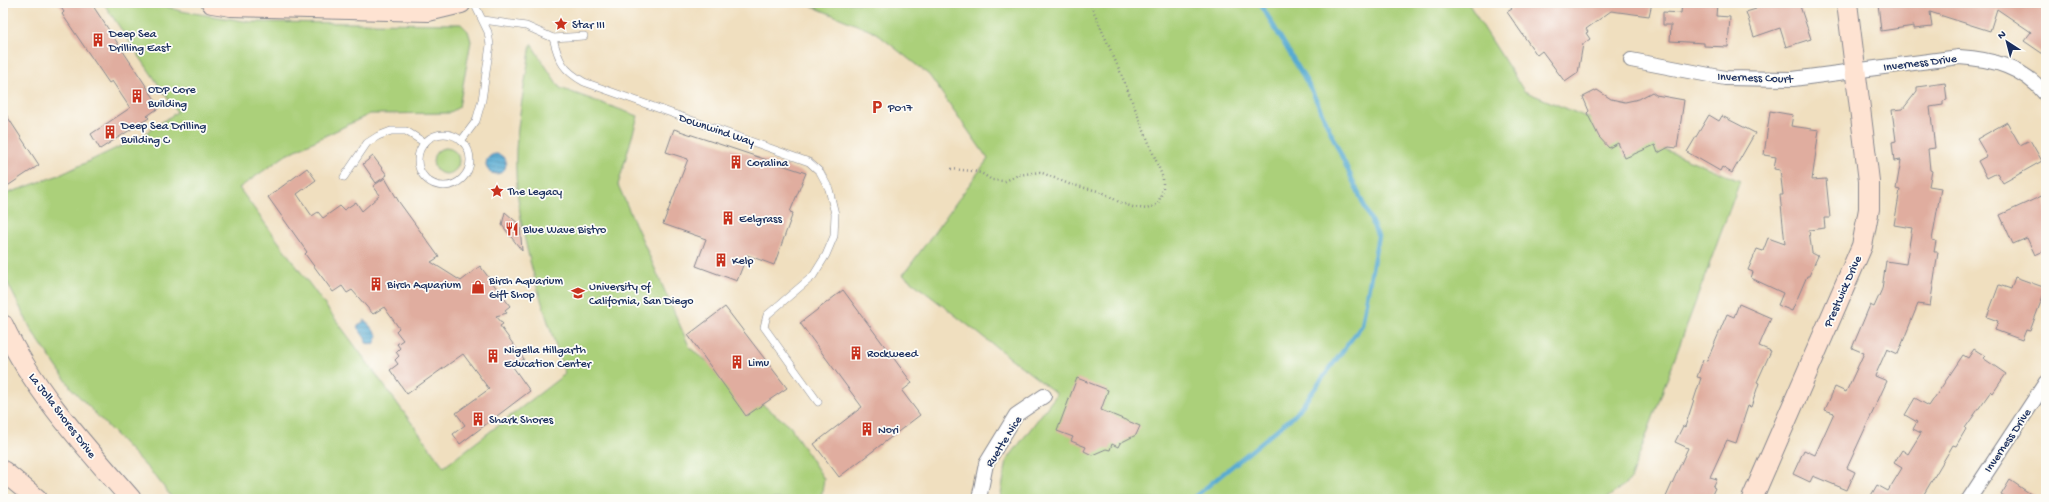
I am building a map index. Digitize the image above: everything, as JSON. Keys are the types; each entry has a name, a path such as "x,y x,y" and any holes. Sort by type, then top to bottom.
{"street":[{"path":"212,3 230,6 428,11 461,3"},
{"name":"Prestwick Drive","path":"1752,499 1862,246 1869,209 1869,181 1847,3"},
{"name":"Inverness Drive","path":"1856,70 1958,57 1982,59 2013,68 2040,87 2046,95"},
{"name":"Inverness Court","path":"1631,60 1725,78 1793,79 1856,70"},
{"name":"La Jolla Shores Drive","path":"3,325 42,391 80,440 131,499"},
{"name":"Inverness Drive","path":"1969,499 2046,382"},
{"name":"Ruette Nice","path":"979,499 986,464 1016,416 1044,396"},
{"path":"3,471 37,499"}],"lane":[{"path":"461,141 476,121 482,100 490,45 488,32 474,3"},
{"path":"483,20 526,26 553,38 584,36"},
{"name":"Downwind Way","path":"553,38 558,56 564,68 584,82 809,162 820,172 829,189 835,214 834,236 826,255 813,276 767,315 764,327 818,402"},
{"path":"344,177 367,143 378,136 391,131 406,131 425,143"},
{"path":"439,135 447,135 461,141 469,156 469,165 461,180 454,184 445,186 429,182 423,175 418,159 420,150 425,143 439,135"}],"path":[{"path":"952,169 973,171 981,173 992,180 1005,181 1018,175 1040,172 1069,184 1102,192 1119,202 1133,207 1147,209 1158,204 1163,189 1163,178 1122,76 1090,3"}],"green space":[{"path":"157,3 180,11 251,22 461,24 468,31 471,41 459,107 449,113 370,114 286,155 239,188 444,467 565,374 531,264 524,236 516,179 517,137 531,44 560,88 638,116 618,185 690,348 790,426 824,479 821,499 173,499 156,477 72,389 32,331 3,274 3,195 62,174 140,137 177,112 104,4"},
{"path":"804,3 1468,3 1524,91 1740,181 1630,480 1606,499 1000,499 1007,460 1057,394 903,275 988,159 929,75 876,33"},
{"path":"446,148 455,152 459,161 455,170 446,174 437,170 433,161 437,152"}],"water":[{"path":"496,154 503,157 506,164 503,171 496,174 489,171 486,164 489,157"},
{"path":"365,320 378,336 374,345 366,343 365,338 357,327"}],"building":[{"path":"58,3 91,3 160,107 147,116 149,118 100,149 91,134 130,108 112,81 109,83 62,14 64,12"},
{"path":"1508,3 1652,3 1649,16 1611,11 1586,29 1588,32 1586,33 1590,39 1583,44 1578,73 1565,82 1542,51 1537,55 1507,12 1512,9"},
{"path":"1682,3 1717,3 1716,16 1730,17 1728,47 1704,46 1704,43 1670,41 1671,25 1663,25 1663,12 1681,13"},
{"path":"1754,3 1799,3 1811,39 1786,47 1780,28 1754,37 1746,12 1756,9"},
{"path":"1878,3 2046,3 2046,56 2024,41 2031,32 1997,9 1990,31 1930,12 1932,27 1914,29 1914,26 1881,31"},
{"path":"1945,83 1947,100 1943,101 1943,105 1930,107 1935,148 1928,149 1930,170 1932,171 1929,186 1941,188 1932,240 1936,241 1934,252 1938,252 1930,306 1918,304 1898,354 1887,349 1875,376 1887,381 1847,468 1855,472 1847,490 1813,476 1810,482 1793,474 1804,450 1815,455 1834,413 1825,410 1835,387 1846,392 1864,353 1852,348 1870,305 1874,307 1882,289 1886,261 1906,264 1912,228 1894,225 1900,190 1896,189 1901,160 1894,161 1892,142 1896,141 1892,110 1903,109 1917,91 1917,87"},
{"path":"1597,90 1611,99 1625,102 1639,99 1652,92 1656,95 1684,100 1677,148 1669,147 1658,153 1655,145 1625,158 1618,143 1609,148 1599,137 1587,113 1589,111 1583,97"},
{"path":"3,110 39,165 3,189"},
{"path":"1770,111 1793,115 1791,126 1819,130 1812,180 1826,179 1830,218 1824,218 1825,228 1809,230 1812,253 1818,256 1809,276 1807,276 1792,311 1778,305 1783,293 1751,278 1753,272 1748,270 1757,249 1763,251 1768,238 1785,244 1780,195 1783,195 1780,170 1774,169 1776,157 1764,155"},
{"path":"1709,115 1719,121 1722,116 1755,133 1732,173 1722,167 1720,171 1687,152"},
{"path":"2007,122 2020,145 2030,140 2042,161 2003,183 1997,173 1987,178 1978,161 1987,156 1977,139"},
{"path":"674,129 806,173 790,212 793,213 774,265 747,255 737,281 696,266 706,239 663,224 688,159 666,152"},
{"path":"373,156 387,175 376,183 363,164"},
{"name":"Birch Aquarium","path":"307,168 316,180 297,194 312,216 318,212 323,218 340,206 344,210 356,202 362,211 380,195 373,186 385,178 399,202 439,257 431,262 461,281 480,266 510,306 505,310 507,313 496,316 503,324 500,326 524,359 513,367 530,391 460,444 453,434 465,425 456,413 489,389 463,354 407,394 390,370 398,364 395,360 399,356 396,352 400,348 397,344 403,340 396,331 399,328 384,307 373,314 352,290 347,293 342,286 333,292 305,254 307,252 268,197"},
{"path":"2046,194 2046,250 2035,255 2027,238 2013,244 2000,215"},
{"name":"Blue Wave Bistro","path":"505,212 520,225 522,251 502,225"},
{"path":"2015,277 2046,288 2030,331 2026,330 2022,340 1995,330 1998,321 1987,317 1999,285 2011,289"},
{"name":"Rockweed","path":"843,290 912,383 902,391 920,415 839,477 814,444 862,407 800,323"},
{"path":"1739,304 1771,318 1759,346 1771,351 1757,382 1759,383 1751,407 1748,406 1736,443 1727,440 1710,477 1717,479 1710,499 1665,499 1688,448 1675,442 1683,426 1685,427 1701,378 1697,377 1703,360 1707,361 1727,314 1734,317"},
{"name":"Limu","path":"725,307 787,388 746,416 688,335"},
{"path":"1974,349 1985,356 1983,358 2006,374 1993,393 1991,391 1965,428 1966,429 1956,446 1953,445 1921,499 1869,499 1877,485 1888,491 1902,468 1894,463 1902,450 1908,454 1921,433 1913,429 1917,422 1905,415 1915,398 1929,406 1963,355 1968,358"},
{"path":"1077,378 1108,390 1101,410 1140,426 1136,435 1120,443 1118,447 1112,444 1110,450 1106,449 1092,455 1084,451 1086,447 1071,441 1073,437 1057,431"},
{"path":"2010,480 2038,499 2007,499 2001,495"}],"waterway":[{"path":"1192,499 1296,414 1362,325 1378,236 1311,89 1260,3"}],"place":[{"name":"Star III","path":"561,24"},
{"name":"Deep Sea Drilling East","path":"98,40"},
{"name":"ODP Core Building","path":"137,96"},
{"name":"P017","path":"877,107"},
{"name":"Deep Sea Drilling Building C","path":"110,132"},
{"name":"Coralina","path":"736,162"},
{"name":"The Legacy","path":"497,191"},
{"name":"Eelgrass","path":"728,218"},
{"name":"Blue Wave Bistro","path":"512,229"},
{"name":"Kelp","path":"721,260"},
{"name":"Birch Aquarium","path":"376,284"},
{"name":"Birch Aquarium Gift Shop","path":"478,287"},
{"name":"University of California, San Diego","path":"578,293"},
{"name":"Rockweed","path":"856,353"},
{"name":"Nigella Hillgarth Education Center","path":"493,356"},
{"name":"Limu","path":"737,362"},
{"name":"Shark Shores","path":"478,419"},
{"name":"Nori","path":"867,429"}]}
